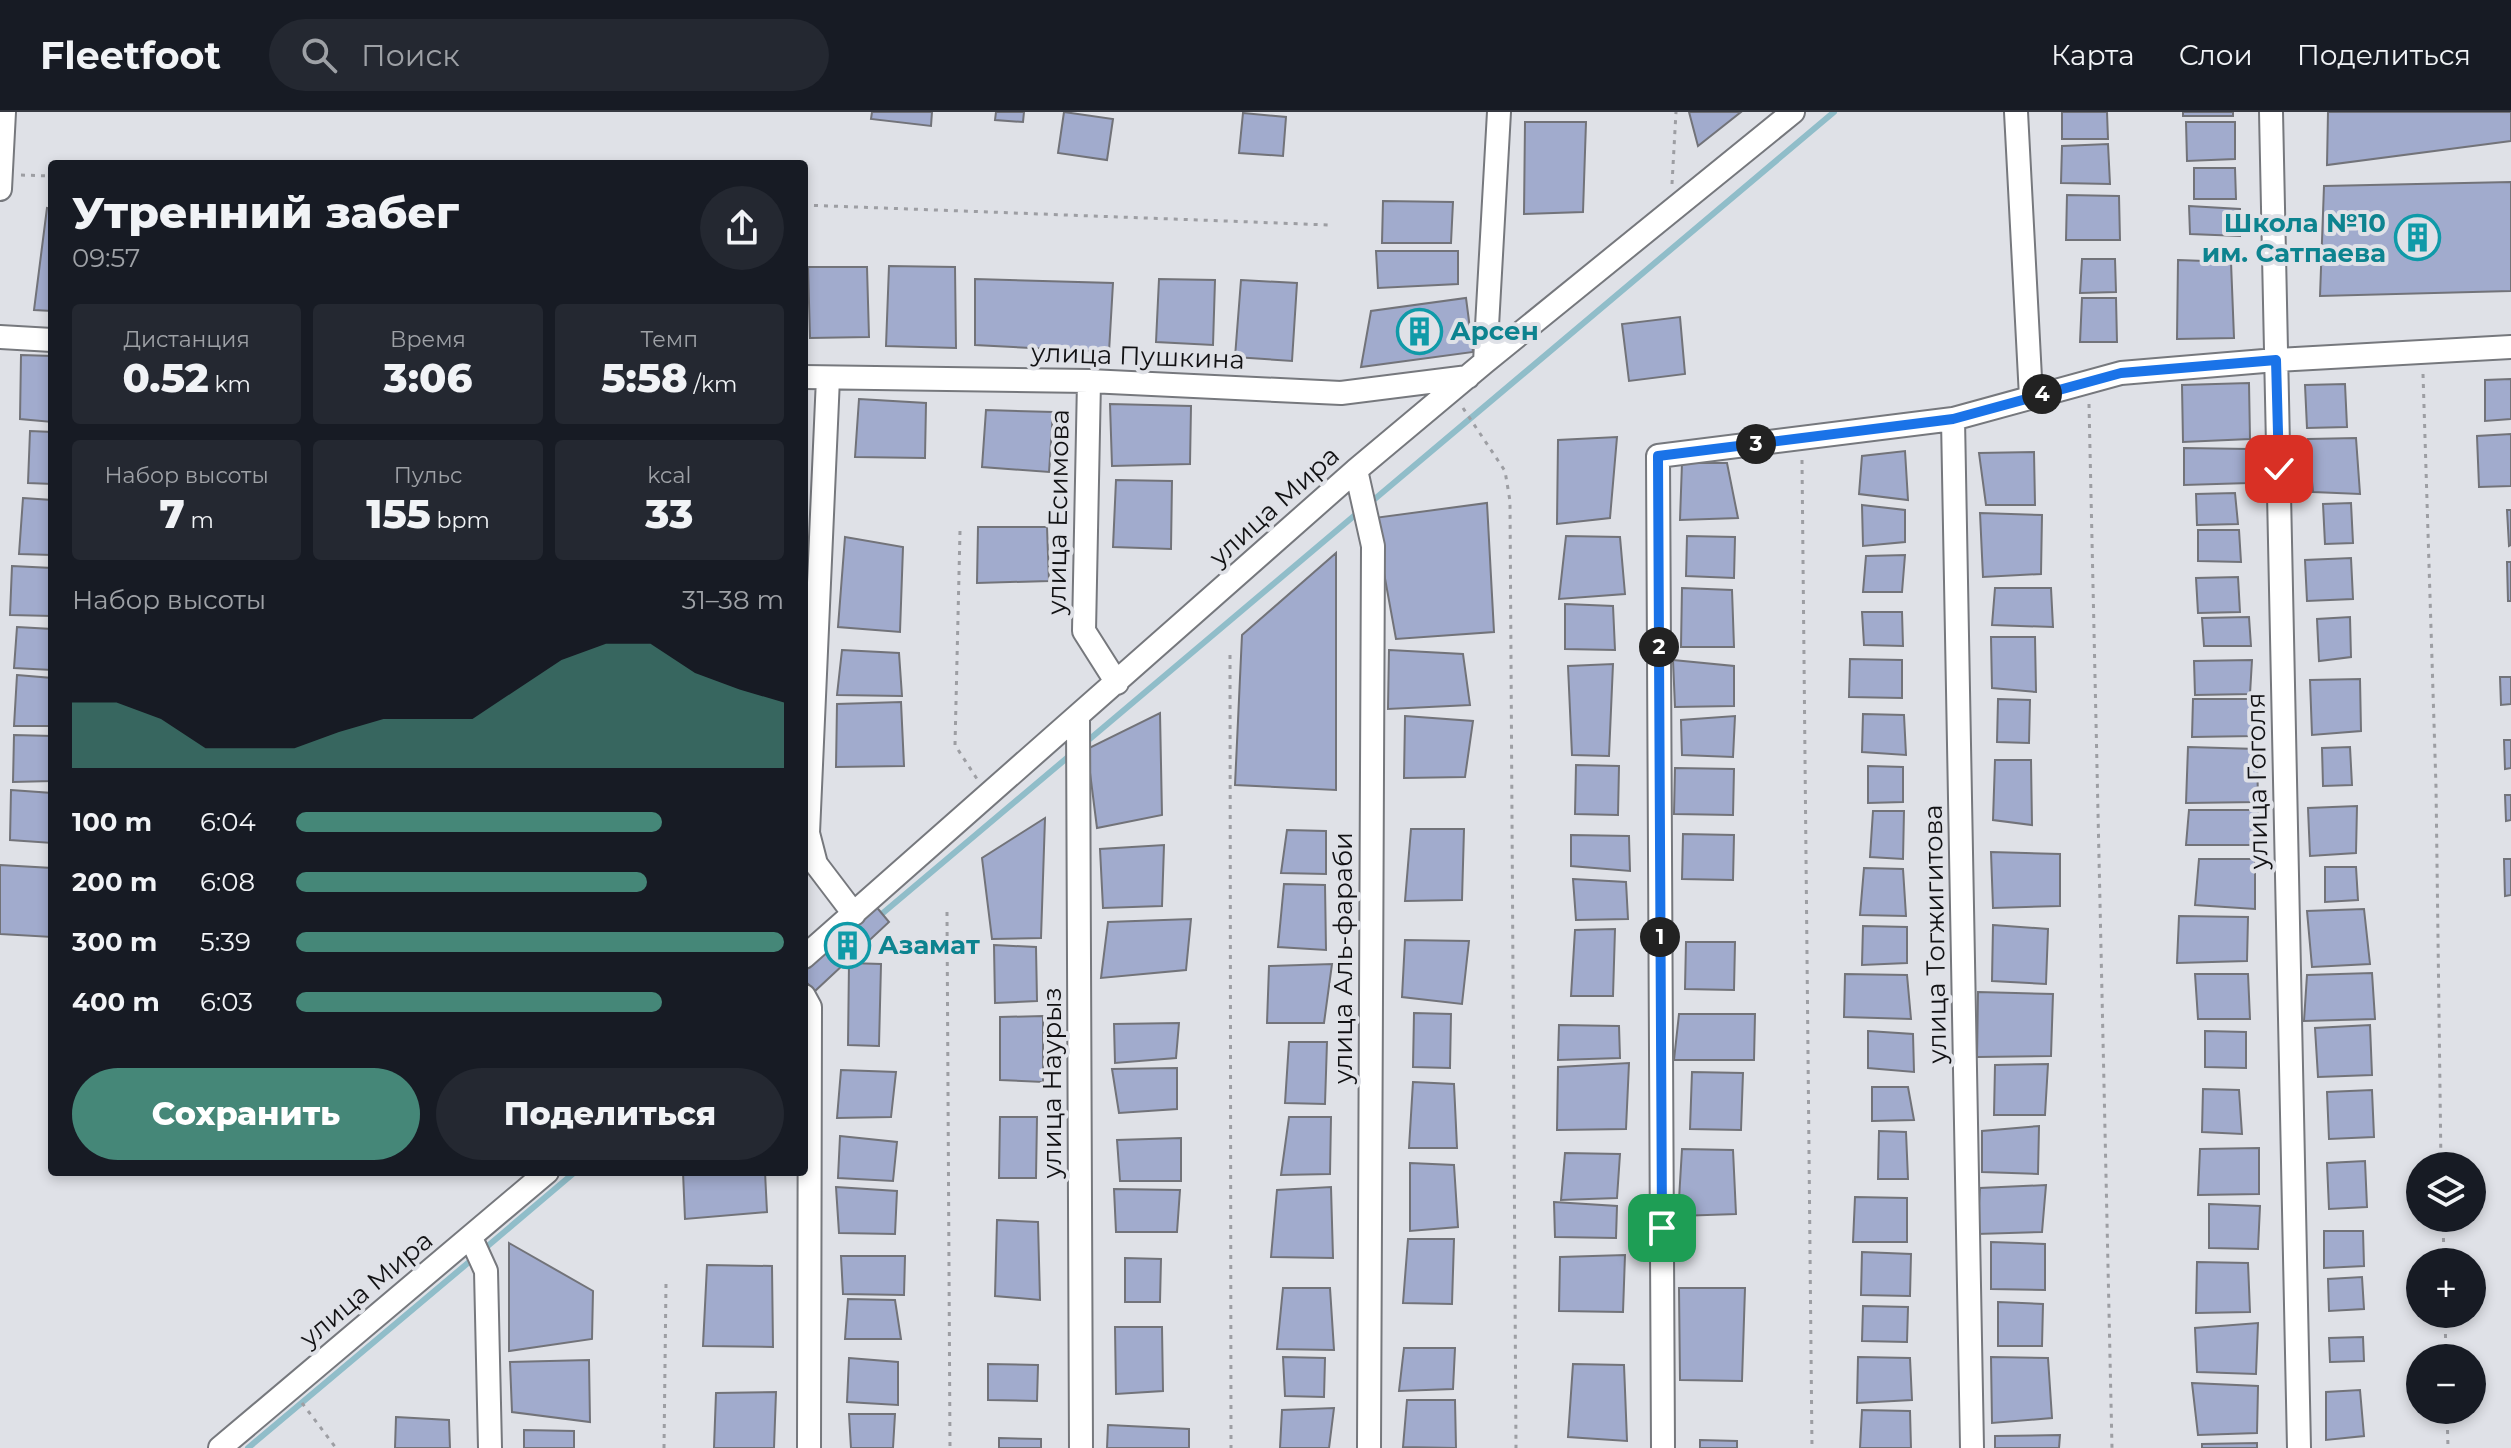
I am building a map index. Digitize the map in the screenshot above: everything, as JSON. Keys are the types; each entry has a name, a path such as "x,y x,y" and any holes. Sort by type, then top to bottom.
{"street":[{"path":"0,189 4,112"},
{"path":"1469,377 1499,112"},
{"name":"улица Мира","path":"808,954 1356,470 1793,112"},
{"path":"2016,112 2031,397"},
{"name":"улица Гоголя","path":"2271,112 2299,1448"},
{"path":"0,337 48,340"},
{"path":"1663,1448 1658,456 1953,419 2121,373 2422,350 2511,347"},
{"name":"улица Пушкина","path":"808,377 1089,381 1341,393 1469,377"},
{"path":"828,378 808,833 816,864 854,914"},
{"name":"улица Есимова","path":"1089,381 1084,631 1117,683"},
{"name":"улица Тогжигитова","path":"1953,419 1972,1448"},
{"name":"улица Аль-фараби","path":"1356,470 1373,546 1369,1448"},
{"name":"улица Наурыз","path":"1078,717 1081,1448"},
{"path":"808,1003 809,1448"},
{"name":"улица Мира","path":"220,1448 542,1176"},
{"path":"471,1238 486,1271 490,1448"}],"path":[{"path":"1671,211 1676,112"},
{"path":"1,174 48,176"},
{"path":"808,205 1330,225"},
{"path":"2422,350 2436,803 2441,1152"},
{"path":"1469,377 1505,471 1510,501 1516,1448"},
{"path":"2088,382 2112,1448"},
{"path":"1801,438 1812,1448"},
{"path":"960,531 955,745 988,796"},
{"path":"1230,655 1231,1448"},
{"path":"947,912 950,1448"},
{"path":"664,1448 666,1283"},
{"path":"291,1389 336,1448"},
{"path":"2447,1424 2448,1448"}],"building":[{"path":"872,112 932,112 931,126 871,119"},
{"path":"996,112 1024,112 1023,122 995,120"},
{"path":"1064,112 1113,119 1107,160 1058,153"},
{"path":"1689,112 1741,112 1698,146"},
{"path":"2062,112 2107,112 2108,139 2062,139"},
{"path":"2183,112 2233,112 2233,116 2183,116"},
{"name":"Школа №10 им. Сатпаева","path":"2328,112 2511,112 2511,141 2327,165"},
{"path":"1243,113 1286,117 1283,156 1239,153"},
{"path":"1525,122 1586,122 1583,212 1524,214"},
{"path":"2186,122 2235,122 2235,159 2187,161"},
{"path":"2108,144 2110,184 2061,183 2062,146"},
{"path":"2194,168 2235,168 2236,199 2194,199"},
{"name":"Школа №10 им. Сатпаева","path":"2511,182 2511,291 2320,296 2324,186"},
{"path":"2067,195 2119,196 2120,240 2066,240"},
{"path":"1383,201 1453,202 1451,243 1382,243"},
{"path":"2189,206 2240,209 2240,236 2190,234"},
{"path":"47,208 48,311 34,310"},
{"path":"1376,251 1458,251 1458,284 1378,288"},
{"path":"2082,259 2115,259 2116,292 2080,293"},
{"path":"2178,260 2231,262 2234,338 2177,339"},
{"path":"889,266 955,267 956,348 886,346"},
{"path":"808,267 867,267 869,337 810,338"},
{"path":"975,279 1113,283 1109,352 975,345"},
{"path":"1159,279 1215,280 1213,345 1156,342"},
{"path":"1241,280 1297,283 1292,361 1235,357"},
{"name":"Арсен","path":"1466,298 1473,352 1361,367 1371,311"},
{"path":"2082,298 2116,298 2117,342 2080,342"},
{"path":"1680,317 1685,374 1629,381 1622,324"},
{"path":"21,355 48,356 48,422 20,419"},
{"path":"2511,379 2511,419 2485,421 2485,380"},
{"path":"2249,383 2250,439 2183,442 2182,385"},
{"path":"2345,384 2347,427 2307,428 2305,385"},
{"path":"859,399 926,403 925,458 855,457"},
{"path":"1110,404 1191,406 1190,464 1112,466"},
{"path":"986,410 1053,412 1049,472 982,467"},
{"path":"30,431 48,432 48,484 28,483"},
{"path":"2511,434 2511,486 2479,487 2477,436"},
{"path":"1617,437 1610,518 1557,524 1558,440"},
{"path":"2356,438 2360,494 2313,492 2308,439"},
{"path":"2184,448 2249,449 2249,483 2184,485"},
{"path":"1905,451 1908,500 1859,494 1862,456"},
{"path":"2034,452 2035,505 1986,505 1979,453"},
{"path":"1682,463 1727,463 1738,518 1680,520"},
{"path":"1116,480 1172,481 1171,549 1113,547"},
{"path":"2235,493 2238,524 2197,525 2196,494"},
{"path":"23,498 48,500 48,555 19,554"},
{"path":"1487,503 1494,632 1396,639 1374,518"},
{"path":"2351,503 2353,543 2325,544 2323,504"},
{"path":"1862,505 1905,510 1905,542 1863,546"},
{"path":"2507,510 2511,510 2509,546"},
{"path":"1980,513 2042,515 2041,574 1983,577"},
{"path":"978,527 1047,527 1049,581 977,583"},
{"path":"2198,530 2239,530 2241,562 2198,561"},
{"path":"1566,536 1620,537 1625,594 1559,599"},
{"path":"1687,536 1735,537 1734,578 1686,576"},
{"path":"845,537 903,547 900,632 838,627"},
{"path":"1336,553 1336,790 1235,785 1242,635"},
{"path":"1905,555 1902,592 1863,592 1866,556"},
{"path":"2351,558 2353,599 2307,601 2305,560"},
{"path":"2507,562 2511,562 2511,601 2508,601"},
{"path":"12,566 48,568 48,616 10,615"},
{"path":"2238,577 2240,612 2198,613 2196,578"},
{"path":"1682,588 1732,590 1734,647 1681,647"},
{"path":"1995,588 2051,588 2053,627 1992,625"},
{"path":"1565,604 1613,606 1615,650 1565,649"},
{"path":"1862,612 1902,612 1903,646 1864,645"},
{"path":"2249,617 2251,646 2204,646 2202,618"},
{"path":"2350,617 2351,657 2319,661 2317,619"},
{"path":"17,627 48,629 48,670 14,668"},
{"path":"1991,637 2035,637 2036,692 1992,688"},
{"path":"842,650 899,653 902,696 837,695"},
{"path":"1389,650 1463,654 1470,705 1388,709"},
{"path":"1850,659 1902,660 1902,698 1849,697"},
{"path":"1673,660 1734,666 1734,706 1675,707"},
{"path":"2252,660 2250,694 2195,695 2194,661"},
{"path":"1613,664 1609,756 1572,755 1568,666"},
{"path":"17,675 48,678 48,726 14,726"},
{"path":"2500,677 2511,677 2511,704 2501,705"},
{"path":"2360,679 2361,731 2312,735 2310,680"},
{"path":"1998,699 2030,700 2029,743 1997,742"},
{"path":"2193,699 2253,699 2254,736 2192,737"},
{"path":"901,702 904,766 836,767 837,704"},
{"path":"1160,713 1162,815 1097,828 1087,749"},
{"path":"1863,714 1904,715 1906,755 1862,752"},
{"path":"1405,716 1473,721 1465,777 1404,778"},
{"path":"1735,716 1733,757 1682,755 1681,720"},
{"path":"14,735 48,736 48,781 13,782"},
{"path":"2504,740 2511,740 2511,768 2505,769"},
{"path":"2188,747 2257,749 2258,802 2186,803"},
{"path":"2350,747 2352,785 2323,786 2322,748"},
{"path":"1995,760 2031,760 2032,825 1993,820"},
{"path":"1576,765 1619,766 1618,815 1575,814"},
{"path":"1868,766 1903,767 1903,802 1868,803"},
{"path":"1675,768 1734,769 1733,815 1674,814"},
{"path":"11,790 48,793 48,843 10,840"},
{"path":"2505,795 2511,795 2511,820 2506,821"},
{"path":"2357,806 2356,853 2310,856 2308,808"},
{"path":"2189,810 2258,810 2260,845 2186,845"},
{"path":"1873,811 1904,811 1903,859 1870,857"},
{"path":"1045,818 1041,938 992,939 982,858"},
{"path":"1411,829 1464,829 1462,900 1405,901"},
{"path":"1287,830 1326,831 1326,874 1281,873"},
{"path":"1683,834 1734,835 1733,880 1682,879"},
{"path":"1571,835 1629,836 1630,871 1571,866"},
{"path":"1164,845 1162,906 1103,908 1100,849"},
{"path":"1991,852 2060,854 2060,906 1993,908"},
{"path":"2199,859 2255,859 2255,909 2195,905"},
{"path":"2504,859 2511,859 2511,895 2505,896"},
{"path":"0,865 48,868 48,937 0,934"},
{"path":"2325,867 2356,867 2358,900 2325,902"},
{"path":"1864,868 1903,869 1906,916 1860,915"},
{"path":"1573,879 1626,882 1628,919 1576,920"},
{"path":"1284,884 1325,885 1326,950 1278,947"},
{"name":"Азамат","path":"874,904 889,922 815,991 808,984 808,963"},
{"path":"2364,909 2370,964 2312,967 2307,911"},
{"path":"2179,916 2248,917 2247,961 2177,963"},
{"path":"1191,919 1186,970 1101,978 1108,922"},
{"path":"1993,925 2048,929 2046,984 1992,981"},
{"path":"1863,926 1907,927 1907,963 1862,965"},
{"path":"1615,929 1613,996 1571,996 1575,930"},
{"path":"1405,940 1469,941 1462,1004 1402,997"},
{"path":"1686,942 1735,942 1734,990 1685,989"},
{"path":"994,945 1036,947 1037,1001 995,1003"},
{"path":"849,963 881,964 879,1046 848,1045"},
{"path":"1332,964 1324,1023 1267,1023 1269,966"},
{"path":"2372,973 2375,1019 2304,1021 2307,975"},
{"path":"1845,974 1907,975 1911,1019 1844,1017"},
{"path":"2195,974 2248,974 2250,1019 2198,1019"},
{"path":"1978,992 2053,994 2051,1056 1977,1057"},
{"path":"1414,1013 1451,1014 1450,1068 1413,1067"},
{"path":"1679,1014 1755,1014 1754,1060 1674,1060"},
{"path":"1043,1016 1043,1082 1000,1080 1000,1017"},
{"path":"1179,1023 1176,1058 1115,1063 1114,1024"},
{"path":"1559,1025 1619,1026 1620,1058 1558,1060"},
{"path":"2370,1025 2372,1075 2318,1077 2315,1028"},
{"path":"1868,1031 1913,1034 1914,1072 1868,1068"},
{"path":"2205,1031 2246,1032 2246,1068 2205,1067"},
{"path":"1289,1042 1327,1042 1325,1104 1285,1103"},
{"path":"1629,1063 1626,1129 1557,1130 1558,1067"},
{"path":"2048,1064 2045,1115 1994,1115 1995,1065"},
{"path":"1177,1068 1177,1109 1119,1113 1112,1069"},
{"path":"841,1070 896,1072 891,1117 837,1118"},
{"path":"1692,1072 1743,1073 1741,1130 1690,1129"},
{"path":"1413,1082 1454,1084 1457,1148 1409,1148"},
{"path":"1872,1087 1908,1087 1914,1120 1872,1121"},
{"path":"2203,1089 2239,1090 2242,1134 2202,1132"},
{"path":"2372,1090 2374,1137 2329,1139 2327,1092"},
{"path":"1000,1117 1037,1117 1036,1178 999,1178"},
{"path":"1289,1117 1331,1117 1330,1174 1281,1175"},
{"path":"2039,1126 2038,1174 1982,1172 1982,1131"},
{"path":"1879,1131 1906,1132 1908,1179 1878,1179"},
{"path":"840,1136 897,1142 893,1181 838,1178"},
{"path":"1181,1138 1181,1181 1120,1181 1117,1140"},
{"path":"2259,1148 2259,1194 2198,1195 2200,1149"},
{"path":"1682,1149 1733,1150 1736,1214 1678,1216"},
{"path":"1565,1153 1620,1154 1617,1198 1561,1200"},
{"path":"2365,1161 2367,1207 2329,1209 2327,1163"},
{"path":"1410,1163 1454,1165 1458,1227 1410,1231"},
{"path":"683,1176 765,1176 767,1212 685,1219"},
{"path":"2046,1185 2042,1232 1977,1234 1980,1188"},
{"path":"836,1187 897,1191 895,1234 839,1233"},
{"path":"1331,1187 1333,1258 1271,1257 1277,1190"},
{"path":"1114,1189 1180,1190 1177,1232 1116,1232"},
{"path":"1855,1197 1907,1198 1907,1242 1853,1242"},
{"path":"1554,1202 1617,1206 1616,1238 1555,1237"},
{"path":"2209,1204 2260,1206 2258,1249 2209,1248"},
{"path":"997,1220 1038,1222 1040,1300 995,1296"},
{"path":"2324,1231 2363,1231 2364,1266 2324,1268"},
{"path":"1408,1239 1454,1239 1452,1304 1403,1303"},
{"path":"1991,1242 2045,1244 2045,1290 1991,1289"},
{"path":"509,1243 593,1291 592,1339 509,1351"},
{"path":"1862,1252 1911,1254 1910,1296 1861,1295"},
{"path":"1625,1255 1623,1312 1559,1311 1560,1257"},
{"path":"841,1256 905,1256 904,1295 843,1294"},
{"path":"1125,1258 1161,1259 1160,1302 1125,1302"},
{"path":"2197,1262 2248,1263 2250,1312 2196,1313"},
{"path":"707,1265 772,1266 773,1347 703,1346"},
{"path":"2362,1277 2364,1309 2329,1311 2328,1279"},
{"path":"1283,1288 1330,1288 1334,1350 1277,1349"},
{"path":"1679,1288 1745,1288 1742,1381 1680,1380"},
{"path":"848,1299 895,1300 901,1339 845,1339"},
{"path":"1998,1302 2043,1304 2042,1346 1998,1346"},
{"path":"1863,1306 1908,1307 1907,1342 1862,1341"},
{"path":"2258,1323 2256,1374 2197,1372 2195,1328"},
{"path":"1115,1327 1162,1327 1163,1391 1116,1394"},
{"path":"2363,1337 2364,1361 2330,1362 2329,1338"},
{"path":"1404,1348 1455,1348 1453,1389 1399,1391"},
{"path":"1283,1357 1325,1358 1324,1397 1285,1396"},
{"path":"1858,1357 1910,1358 1912,1400 1857,1403"},
{"path":"1991,1357 2048,1358 2052,1418 1992,1423"},
{"path":"849,1358 898,1362 898,1405 847,1402"},
{"path":"589,1360 590,1422 512,1412 510,1362"},
{"path":"988,1364 1038,1365 1037,1401 988,1400"},
{"path":"1573,1364 1624,1365 1627,1441 1568,1437"},
{"path":"2192,1383 2258,1386 2257,1433 2198,1435"},
{"path":"2360,1390 2364,1436 2326,1440 2326,1392"},
{"path":"776,1392 774,1448 714,1448 716,1393"},
{"path":"1407,1400 1455,1400 1456,1448 1403,1447"},
{"path":"1334,1408 1329,1448 1280,1448 1282,1410"},
{"path":"1862,1410 1910,1411 1911,1448 1860,1448"},
{"path":"849,1414 895,1414 893,1448 851,1448"},
{"path":"396,1417 449,1420 450,1448 395,1448"},
{"path":"1108,1425 1189,1429 1189,1448 1107,1448"},
{"path":"524,1430 574,1431 574,1448 524,1448"},
{"path":"2060,1435 2059,1448 1995,1448 1995,1436"},
{"path":"999,1438 1041,1439 1041,1448 999,1448"},
{"path":"1700,1440 1737,1441 1737,1448 1700,1448"},
{"path":"2257,1443 2257,1448 2202,1448 2202,1444"}],"waterway":[{"path":"1370,503 1834,112"},
{"path":"1085,743 1361,510"},
{"path":"877,918 1074,752"},
{"path":"483,1250 570,1176"},
{"path":"248,1448 475,1257"}],"place":[{"name":"Школа №10 им. Сатпаева","path":"2417,238"},
{"name":"Арсен","path":"1419,331"},
{"name":"Азамат","path":"847,945"}],"route":[{"path":"1662,1228 1658,456 1953,419 2121,373 2276,360 2279,469"}]}
